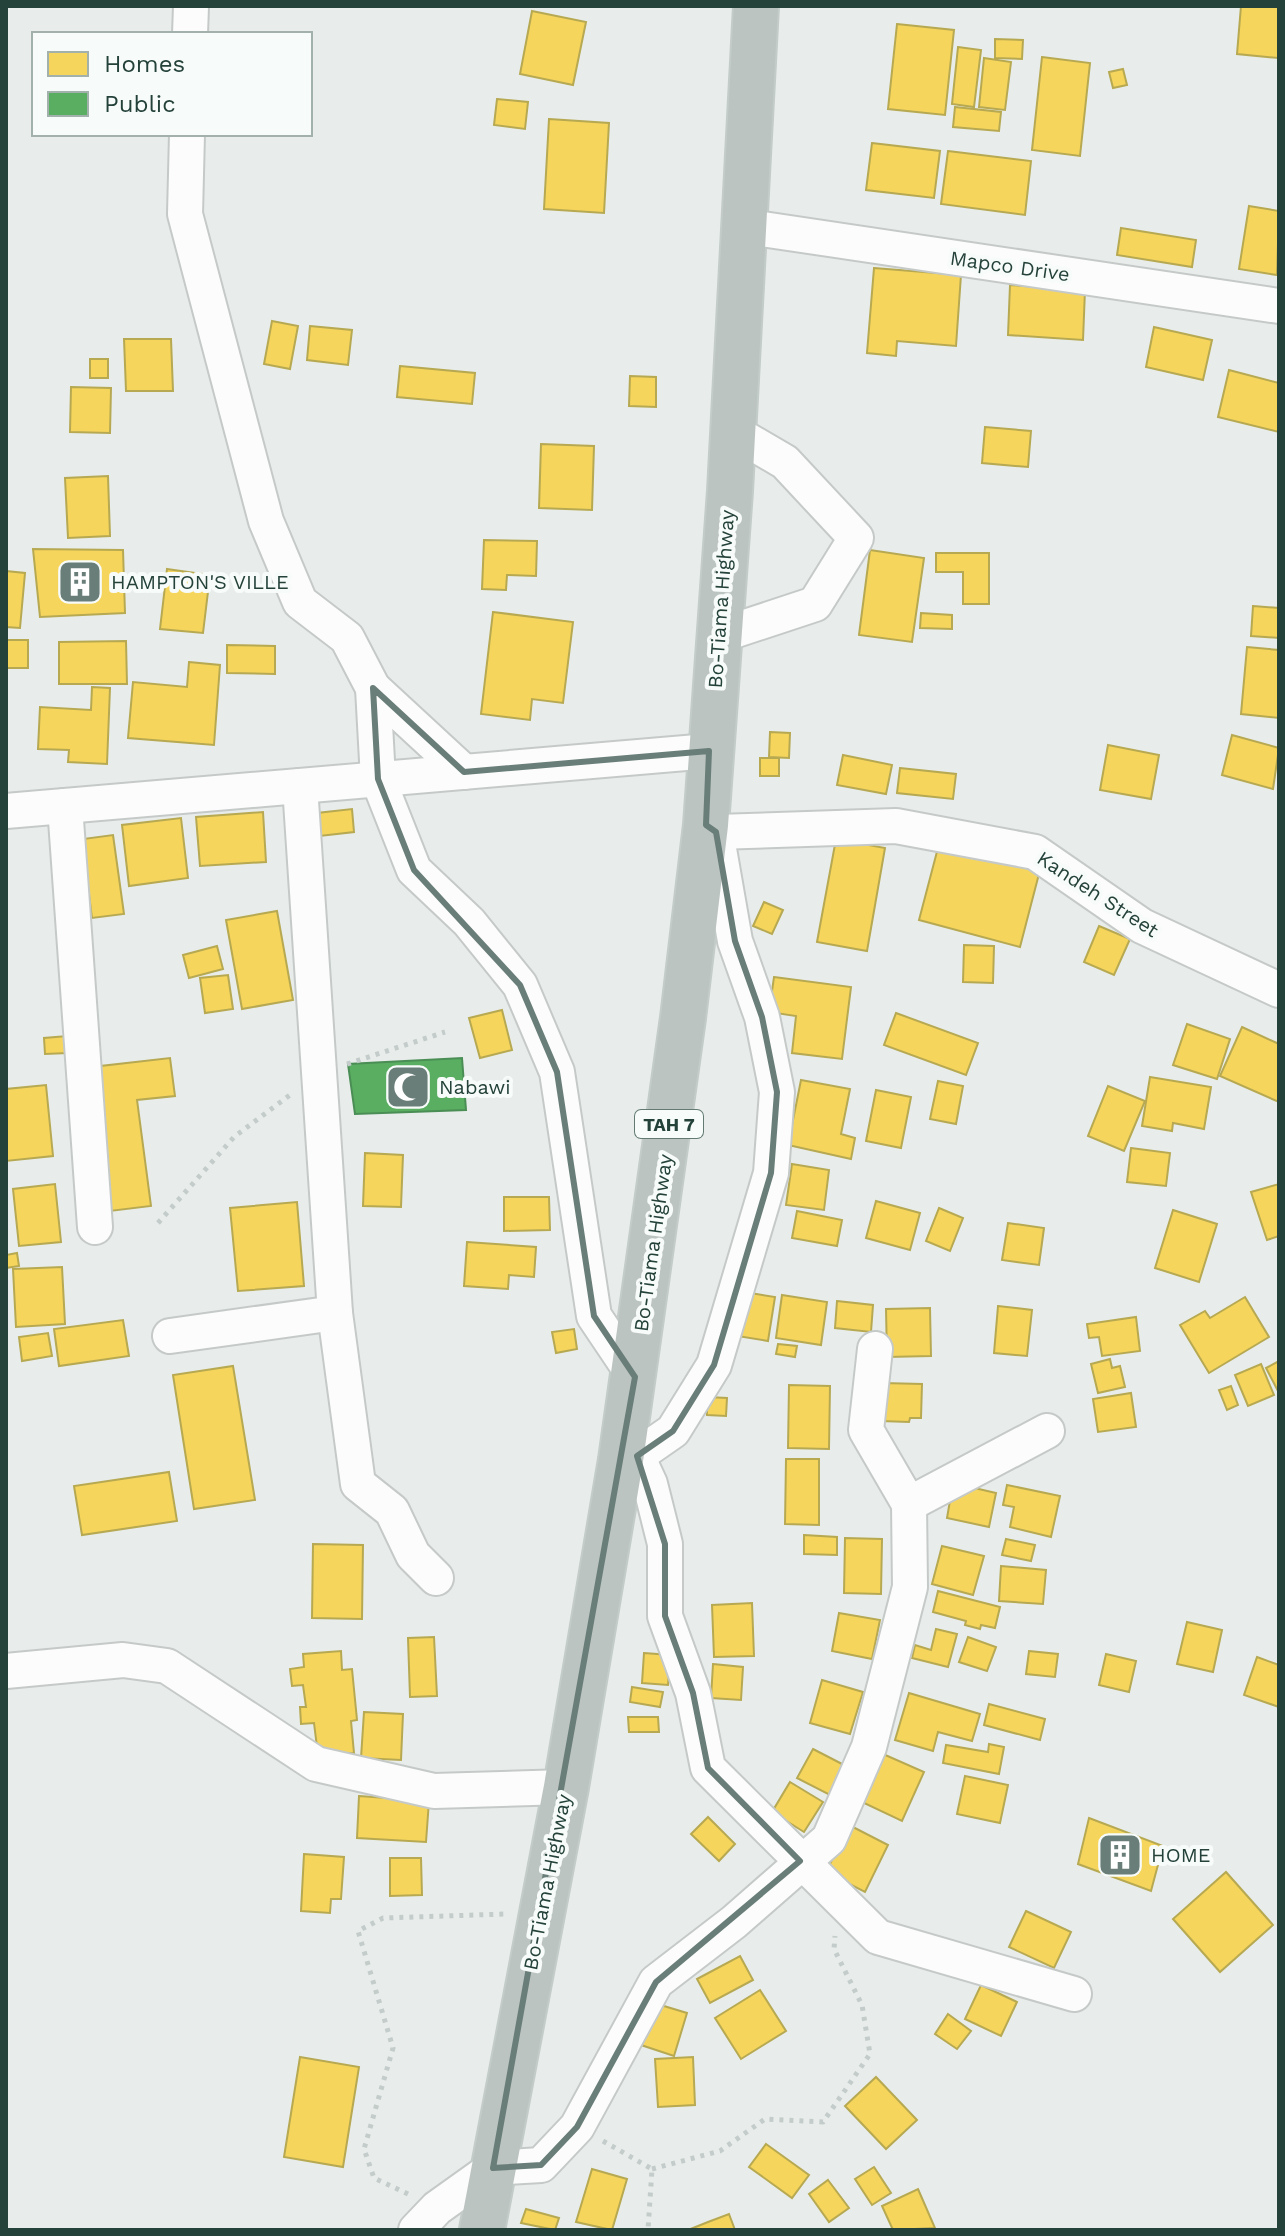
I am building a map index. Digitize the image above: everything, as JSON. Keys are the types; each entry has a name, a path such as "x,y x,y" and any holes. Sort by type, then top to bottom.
{"highway":[{"name":"Bo-Tiama Highway","path":"482,2230 629,1458 635,1377 711,829 709,751 732,431 756,6"}],"street":[{"path":"190,32 191,6"},
{"path":"187,136 185,214 266,521 300,602 347,638 373,688 464,772"},
{"name":"Mapco Drive","path":"742,226 1279,306"},
{"path":"718,636 815,604 856,538 785,462 732,431"},
{"path":"373,688 378,779 414,870 486,943 520,985 557,1072 594,1316 635,1377"},
{"path":"6,811 709,751"},
{"path":"300,786 335,1313 358,1484 392,1511 413,1555 436,1578"},
{"path":"65,806 95,1227"},
{"name":"Kandeh Street","path":"711,829 896,826 1035,852 1142,926 1279,990"},
{"path":"711,829 735,941 762,1017 777,1092 771,1173 714,1365 673,1431 629,1458 650,1484 665,1544 665,1616 693,1693 708,1768 878,1937 1074,1994"},
{"path":"170,1336 335,1313"},
{"path":"427,2219 493,2168 541,2165 577,2127 656,1982 734,1922 800,1861 829,1839 869,1747 910,1587 909,1504 866,1430 875,1349"},
{"path":"909,1504 1047,1431"},
{"path":"6,1671 123,1660 167,1666 316,1764 434,1791 566,1787"}],"path":[{"path":"577,2127 652,2169 720,2151 765,2119 823,2122 870,2054 862,2005 834,1949 837,1895"},
{"path":"427,2219 374,2178 364,2149 393,2048 358,1931 383,1918 540,1913"},
{"path":"648,2230 652,2169"}],"highlighted area":[{"path":"373,688 464,772 709,751 706,825 716,832 735,941 762,1017 777,1092 771,1173 714,1365 673,1431 637,1456 665,1544 665,1616 693,1693 708,1768 800,1861 656,1982 577,2127 541,2165 493,2168 635,1377 594,1316 557,1072 520,985 414,870 378,779"}],"building: Homes":[{"path":"1241,6 1279,6 1278,58 1237,54"},
{"path":"532,11 586,22 573,85 520,74"},
{"path":"897,24 954,30 945,115 888,109"},
{"path":"995,39 1023,40 1022,59 995,58"},
{"path":"958,47 981,50 974,107 952,104"},
{"path":"1042,57 1090,63 1080,156 1032,150"},
{"path":"984,58 1011,62 1005,110 979,107"},
{"path":"1123,69 1127,85 1113,88 1109,72"},
{"path":"497,99 528,102 525,129 494,125"},
{"path":"955,107 1001,112 999,131 953,127"},
{"path":"549,119 609,123 604,213 544,209"},
{"path":"872,143 940,151 934,198 866,190"},
{"path":"948,151 1031,161 1025,215 941,204"},
{"path":"1249,206 1279,211 1277,275 1239,269"},
{"path":"1121,228 1196,240 1192,267 1117,255"},
{"path":"874,268 961,275 956,346 897,341 896,356 867,353"},
{"path":"1010,285 1085,290 1083,340 1008,335"},
{"path":"272,321 298,326 290,369 264,364"},
{"path":"310,326 352,330 348,365 307,360"},
{"path":"1154,327 1212,340 1203,380 1146,367"},
{"path":"124,339 171,339 173,391 126,391"},
{"path":"90,359 108,359 108,378 90,378"},
{"path":"400,366 475,373 472,404 397,397"},
{"path":"1229,370 1279,383 1279,432 1218,417"},
{"path":"630,376 656,377 656,407 629,406"},
{"path":"71,387 111,388 110,433 70,432"},
{"path":"985,427 1031,431 1028,467 982,463"},
{"path":"541,444 594,446 592,510 539,508"},
{"path":"108,476 110,536 68,538 65,478"},
{"path":"484,540 537,541 536,576 507,575 506,590 482,589"},
{"name":"HAMPTON'S VILLE","path":"33,549 123,550 125,613 40,617"},
{"path":"870,550 924,558 912,642 859,635"},
{"path":"936,553 989,553 989,604 963,604 963,572 936,572"},
{"path":"167,569 210,575 203,633 160,629"},
{"path":"6,571 25,573 20,628 6,627"},
{"path":"1253,606 1279,608 1279,638 1251,636"},
{"path":"493,612 573,622 563,703 532,699 530,720 481,714"},
{"path":"921,613 952,615 952,629 920,628"},
{"path":"6,640 28,640 28,668 6,668"},
{"path":"126,641 127,684 59,684 59,642"},
{"path":"227,645 275,646 275,674 227,673"},
{"path":"1247,647 1279,650 1279,718 1241,714"},
{"path":"189,662 220,665 214,745 128,738 133,682 187,687"},
{"path":"92,687 110,688 107,764 68,762 69,750 38,749 40,707 91,710"},
{"path":"770,732 790,733 789,758 769,757"},
{"path":"1232,735 1279,748 1273,789 1222,775"},
{"path":"1108,745 1159,755 1151,799 1100,790"},
{"path":"843,755 892,765 886,794 837,785"},
{"path":"760,758 779,758 779,776 760,776"},
{"path":"900,768 956,774 953,799 897,793"},
{"path":"352,809 354,832 311,837 308,814"},
{"path":"263,812 266,862 200,866 196,817"},
{"path":"181,818 188,878 129,886 122,825"},
{"path":"113,835 124,914 92,918 88,886 82,887 79,863 86,862 83,839"},
{"path":"836,839 885,848 867,951 817,942"},
{"path":"939,844 1040,870 1020,947 919,920"},
{"path":"764,902 783,910 772,934 753,926"},
{"path":"277,911 293,1000 242,1009 226,920"},
{"path":"1099,926 1130,939 1114,975 1084,962"},
{"path":"964,945 994,946 993,983 963,982"},
{"path":"217,946 223,969 189,978 183,955"},
{"path":"228,975 233,1009 205,1013 200,978"},
{"path":"774,977 851,987 842,1059 792,1053 796,1016 769,1012"},
{"path":"502,1010 512,1050 480,1058 469,1018"},
{"path":"896,1013 978,1043 966,1075 884,1045"},
{"path":"1187,1024 1230,1039 1217,1079 1173,1065"},
{"path":"1242,1027 1279,1044 1279,1102 1220,1076"},
{"path":"67,1036 68,1053 45,1054 44,1038"},
{"path":"170,1058 175,1096 137,1100 151,1206 110,1211 92,1067"},
{"path":"1150,1077 1211,1087 1204,1129 1173,1123 1172,1131 1142,1126"},
{"path":"801,1080 850,1089 841,1134 855,1138 851,1159 788,1145"},
{"path":"938,1081 963,1086 956,1124 930,1119"},
{"path":"46,1085 53,1156 6,1161 6,1089"},
{"path":"1108,1086 1145,1101 1124,1151 1088,1136"},
{"path":"876,1090 911,1097 901,1148 866,1141"},
{"path":"1131,1148 1170,1153 1166,1186 1127,1182"},
{"path":"365,1153 403,1155 401,1207 363,1206"},
{"path":"792,1164 829,1170 824,1210 786,1205"},
{"path":"55,1184 61,1242 19,1246 13,1189"},
{"path":"1279,1184 1279,1236 1267,1240 1251,1192"},
{"path":"504,1197 549,1197 550,1230 504,1231"},
{"path":"876,1201 920,1213 910,1250 866,1238"},
{"path":"297,1202 304,1286 238,1291 230,1208"},
{"path":"939,1208 963,1218 950,1251 926,1241"},
{"path":"1173,1210 1217,1224 1199,1282 1155,1268"},
{"path":"797,1211 842,1220 837,1246 792,1238"},
{"path":"1008,1223 1044,1228 1039,1265 1002,1260"},
{"path":"467,1242 536,1247 534,1277 509,1275 508,1289 464,1286"},
{"path":"17,1253 19,1266 6,1268 6,1255"},
{"path":"62,1267 65,1324 16,1327 13,1269"},
{"path":"738,1291 775,1297 768,1341 731,1335"},
{"path":"782,1295 827,1302 821,1345 776,1338"},
{"path":"1245,1297 1269,1337 1209,1373 1180,1325 1205,1311 1210,1318"},
{"path":"837,1301 873,1305 871,1332 835,1328"},
{"path":"998,1306 1032,1310 1027,1356 994,1353"},
{"path":"930,1308 931,1356 887,1357 886,1309"},
{"path":"1136,1317 1140,1351 1102,1356 1099,1337 1089,1338 1087,1324"},
{"path":"123,1320 129,1356 59,1366 54,1329"},
{"path":"574,1329 577,1349 556,1353 552,1332"},
{"path":"48,1333 52,1356 22,1361 19,1337"},
{"path":"778,1344 797,1346 795,1357 776,1354"},
{"path":"1110,1359 1112,1368 1120,1366 1125,1387 1098,1393 1091,1364"},
{"path":"1279,1361 1279,1393 1266,1368"},
{"path":"1261,1364 1274,1395 1248,1406 1235,1375"},
{"path":"233,1366 255,1500 194,1509 173,1375"},
{"path":"883,1383 922,1384 921,1418 910,1418 909,1422 881,1421"},
{"path":"789,1385 830,1386 829,1449 788,1448"},
{"path":"1231,1386 1238,1405 1227,1410 1219,1390"},
{"path":"1131,1393 1136,1427 1098,1432 1093,1399"},
{"path":"707,1397 727,1398 726,1416 707,1415"},
{"path":"786,1459 819,1459 819,1525 785,1524"},
{"path":"169,1472 177,1521 82,1535 74,1486"},
{"path":"953,1483 996,1493 989,1527 947,1518"},
{"path":"1007,1485 1060,1496 1051,1537 1010,1527 1014,1507 1003,1505"},
{"path":"804,1535 837,1537 837,1555 804,1554"},
{"path":"845,1538 882,1539 881,1594 844,1593"},
{"path":"1006,1539 1035,1545 1031,1561 1002,1555"},
{"path":"313,1544 363,1545 362,1619 312,1618"},
{"path":"942,1546 984,1556 973,1595 932,1584"},
{"path":"1001,1566 1046,1570 1043,1604 999,1601"},
{"path":"938,1591 1000,1607 995,1628 981,1625 980,1629 965,1625 966,1621 933,1612"},
{"path":"752,1603 754,1656 714,1657 712,1605"},
{"path":"839,1613 880,1620 872,1659 832,1651"},
{"path":"1187,1622 1222,1630 1213,1672 1177,1664"},
{"path":"936,1629 957,1634 948,1667 912,1658 915,1645 931,1650"},
{"path":"434,1637 437,1696 410,1697 408,1638"},
{"path":"968,1637 996,1647 987,1671 959,1662"},
{"path":"341,1651 342,1670 352,1669 357,1720 351,1721 354,1753 318,1755 314,1723 301,1724 300,1707 306,1707 303,1685 292,1686 290,1669 304,1667 303,1654"},
{"path":"1029,1651 1058,1654 1055,1677 1026,1674"},
{"path":"644,1653 670,1655 668,1685 642,1683"},
{"path":"1106,1654 1136,1661 1129,1692 1099,1685"},
{"path":"1257,1657 1279,1665 1279,1707 1244,1695"},
{"path":"713,1664 743,1667 741,1700 711,1698"},
{"path":"822,1680 863,1692 850,1734 810,1723"},
{"path":"632,1687 663,1692 660,1707 630,1702"},
{"path":"909,1693 980,1714 972,1741 938,1732 933,1751 895,1740"},
{"path":"989,1704 1045,1719 1040,1740 984,1725"},
{"path":"364,1712 403,1714 401,1760 361,1758"},
{"path":"628,1717 658,1717 659,1732 629,1732"},
{"path":"989,1744 1004,1747 999,1774 943,1763 946,1745 988,1752"},
{"path":"813,1749 846,1766 830,1795 797,1778"},
{"path":"883,1754 924,1772 902,1821 862,1802"},
{"path":"965,1776 1008,1785 1000,1823 957,1814"},
{"path":"790,1782 823,1802 804,1832 772,1812"},
{"path":"359,1796 429,1801 426,1842 357,1838"},
{"path":"708,1817 735,1844 719,1861 691,1834"},
{"name":"HOME","path":"1089,1818 1163,1846 1151,1891 1078,1864"},
{"path":"849,1825 888,1845 865,1892 826,1872"},
{"path":"304,1854 344,1857 341,1899 331,1899 330,1913 301,1911"},
{"path":"390,1858 421,1858 422,1895 390,1896"},
{"path":"1226,1872 1273,1925 1220,1972 1173,1919"},
{"path":"1026,1911 1071,1932 1054,1968 1009,1947"},
{"path":"740,1956 753,1980 710,2003 697,1979"},
{"path":"981,1985 1017,2002 1001,2036 965,2019"},
{"path":"760,1990 786,2031 741,2059 715,2018"},
{"path":"654,2003 687,2013 674,2056 641,2045"},
{"path":"948,2014 971,2031 957,2049 935,2034"},
{"path":"300,2057 359,2067 343,2167 284,2157"},
{"path":"693,2057 695,2105 658,2107 655,2059"},
{"path":"876,2077 917,2120 886,2149 845,2106"},
{"path":"766,2144 809,2175 792,2198 749,2167"},
{"path":"874,2167 891,2193 872,2205 855,2179"},
{"path":"592,2169 627,2179 612,2230 576,2222"},
{"path":"828,2180 849,2208 829,2222 809,2194"},
{"path":"918,2189 935,2228 893,2230 882,2206"},
{"path":"526,2209 559,2218 555,2230 521,2223"},
{"path":"729,2214 735,2230 688,2230 708,2222"}],"building: Public":[{"name":"Nabawi","path":"462,1058 466,1110 355,1114 348,1064"}],"place":[{"name":"HAMPTON'S VILLE","path":"80,582"},
{"name":"Nabawi","path":"408,1087"},
{"name":"HOME","path":"1120,1855"}]}
